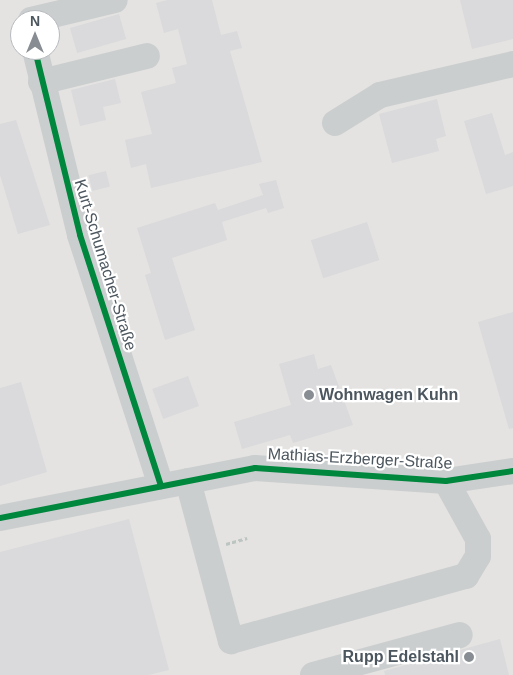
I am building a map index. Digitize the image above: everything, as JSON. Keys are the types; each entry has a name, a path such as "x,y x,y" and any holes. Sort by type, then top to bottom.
{"street":[{"path":"60,13 115,0"},
{"path":"41,82 147,56"},
{"name":"Kurt-Schumacher-Straße","path":"37,60 80,235 161,486"},
{"path":"335,123 380,95 513,64"},
{"name":"Mathias-Erzberger-Straße","path":"0,518 255,468 446,480 513,471"},
{"path":"188,480 231,640 466,576 478,556 477,535 446,480"},
{"path":"313,675 460,635"}],"shaded area":[{"path":"0,0 513,0 513,675 0,675"}],"building":[{"path":"167,0 212,0 221,35 237,31 242,48 230,51 262,162 151,188 146,164 131,168 125,140 152,134 141,92 176,83 172,68 187,64 178,29 164,33 156,3"},
{"path":"460,0 513,0 513,39 472,49"},
{"path":"119,14 126,39 77,53 70,28"},
{"path":"115,79 121,103 103,107 106,120 80,126 71,90"},
{"path":"437,99 446,136 436,139 439,151 392,163 379,114"},
{"path":"492,113 505,155 513,152 513,186 486,194 464,121"},
{"path":"16,120 50,225 18,234 0,175 0,124"},
{"path":"106,171 110,187 92,191 89,175"},
{"path":"276,180 284,208 268,213 266,208 222,222 227,240 172,258 195,330 165,340 145,275 151,273 137,228 215,203 218,210 263,195 259,184"},
{"path":"367,222 379,260 323,278 311,240"},
{"path":"513,312 513,428 509,429 478,322"},
{"name":"Wohnwagen Kuhn","path":"314,354 318,369 331,365 353,425 293,443 290,435 242,449 234,422 291,405 279,364"},
{"path":"188,376 199,406 163,419 152,389"},
{"path":"21,382 47,472 0,486 0,388"},
{"path":"129,519 169,670 149,675 0,675 0,552"},
{"name":"Rupp Edelstahl","path":"500,639 509,675 385,675 384,671"}],"cycle path":[{"path":"37,60 80,235 161,486"},
{"path":"0,518 255,468 446,481 513,471"}],"place":[{"name":"Wohnwagen Kuhn","path":"309,395"},
{"name":"Rupp Edelstahl","path":"469,657"}]}
